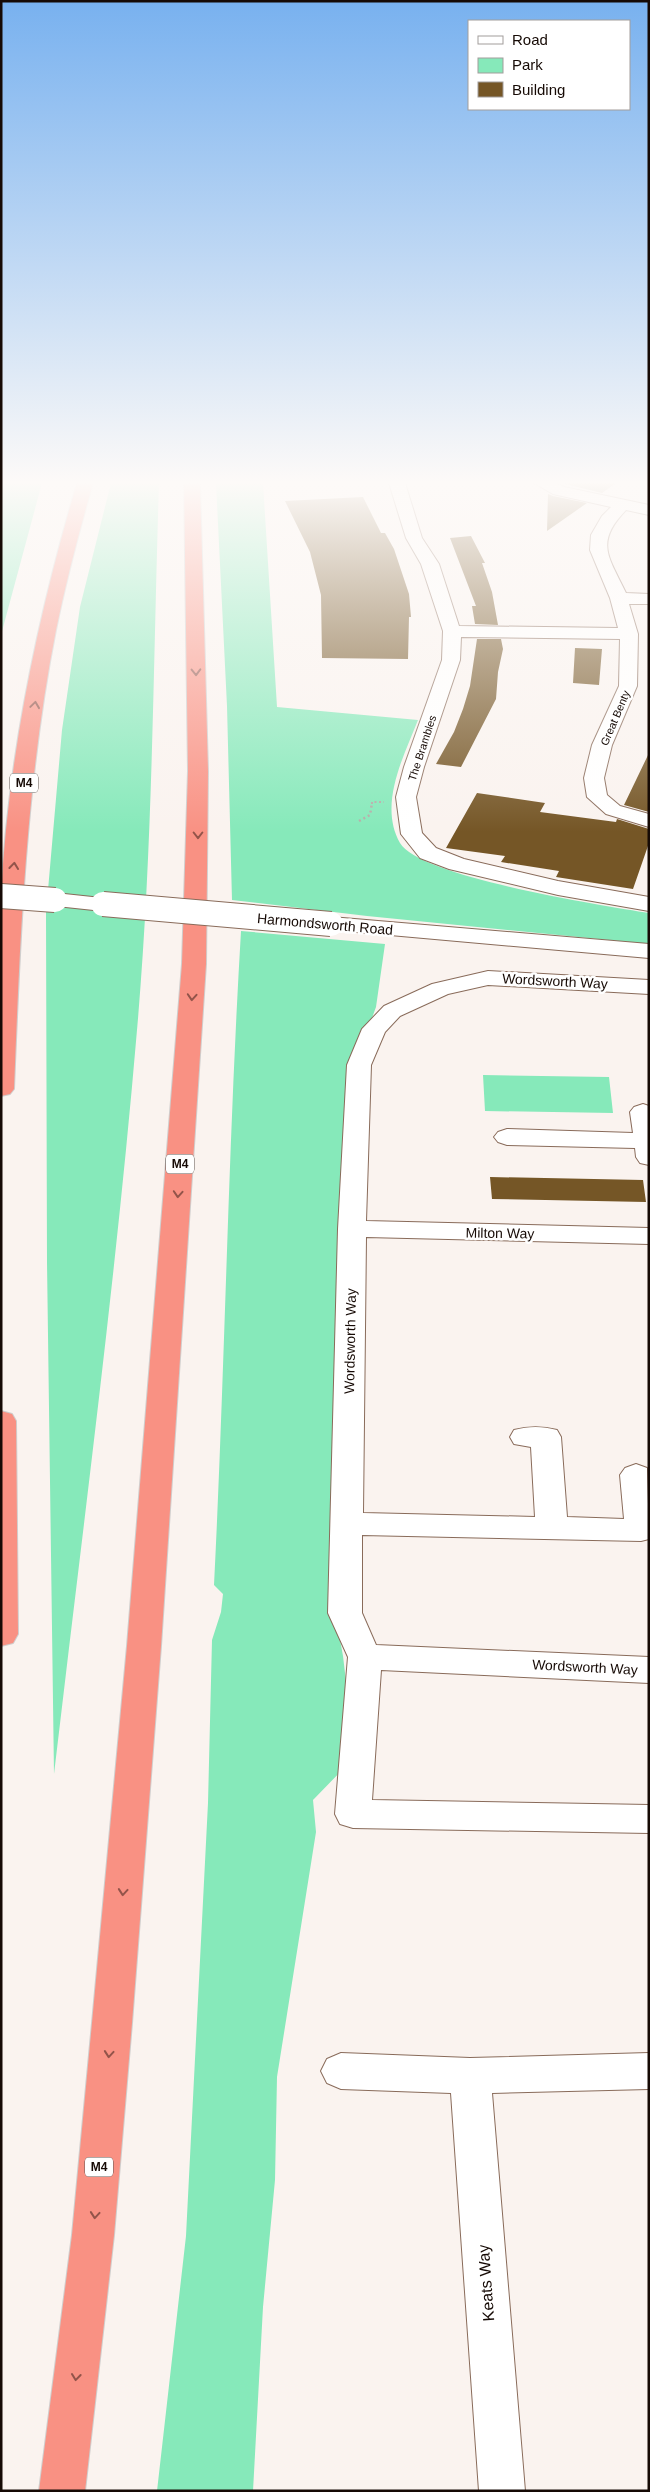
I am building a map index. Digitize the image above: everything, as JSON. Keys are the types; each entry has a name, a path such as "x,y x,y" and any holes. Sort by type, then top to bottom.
{"highway":[{"name":"M4","path":"1,1089 13,867 35,704 56,599"},
{"name":"M4","path":"62,2491 94,2235 144,1646 194,964 198,771 194,599"},
{"path":"1,1421 1,1634"}],"street":[{"name":"The Brambles","path":"442,599 452,631 451,660 414,767 407,802 412,834 428,853 457,864 548,886 649,904"},
{"name":"Great Benty","path":"619,599 629,634 628,686 602,745 594,778 597,797 613,810 649,821"},
{"path":"452,631 629,634"},
{"name":"Harmondsworth Road","path":"1,896 649,951"},
{"name":"Wordsworth Way","path":"649,987 517,978 488,978 440,989 392,1011 374,1029 359,1065 352,1229 346,1613 365,1657 649,1670"},
{"path":"507,1137 648,1149 643,1112"},
{"name":"Milton Way","path":"352,1229 649,1236"},
{"path":"525,1437 546,1437 552,1530"},
{"path":"347,1524 552,1530 641,1530 636,1475"},
{"path":"365,1657 353,1814 649,1819"},
{"path":"341,2071 470,2076 649,2071"},
{"name":"Keats Way","path":"470,2076 502,2491"}],"path":[{"path":"359,821 370,815 372,802 407,802"}],"green space":[{"path":"1,599 11,599 1,635"},
{"path":"82,599 156,599 146,893 129,1123 99,1402 54,1774 47,1262 46,913 62,730"},
{"path":"222,599 270,599 277,707 418,720 400,764 392,796 394,828 400,843 414,855 441,867 476,878 556,897 649,913 649,944 367,916 232,900 227,706"},
{"path":"241,931 385,944 376,1007 368,1029 333,1601 343,1656 350,1715 347,1765 313,1800 316,1832 277,2077 275,2180 263,2307 253,2491 157,2491 186,2236 208,1803 212,1640 221,1612 223,1594 214,1585"},
{"path":"483,1075 609,1077 613,1113 485,1111"}],"building":[{"path":"321,599 409,599 411,617 409,617 408,659 322,658"},
{"path":"473,599 493,599 498,625 475,624 472,606 476,606"},
{"path":"477,639 501,639 503,649 498,672 496,699 461,767 436,764 454,732 463,709 470,686"},
{"path":"575,648 602,649 599,685 573,683"},
{"path":"649,753 649,812 624,805"},
{"path":"477,793 545,803 540,812 616,822 617,819 649,829 649,843 633,889 556,877 559,871 501,862 505,856 446,848"},
{"path":"490,1177 643,1180 646,1202 492,1199"}]}
